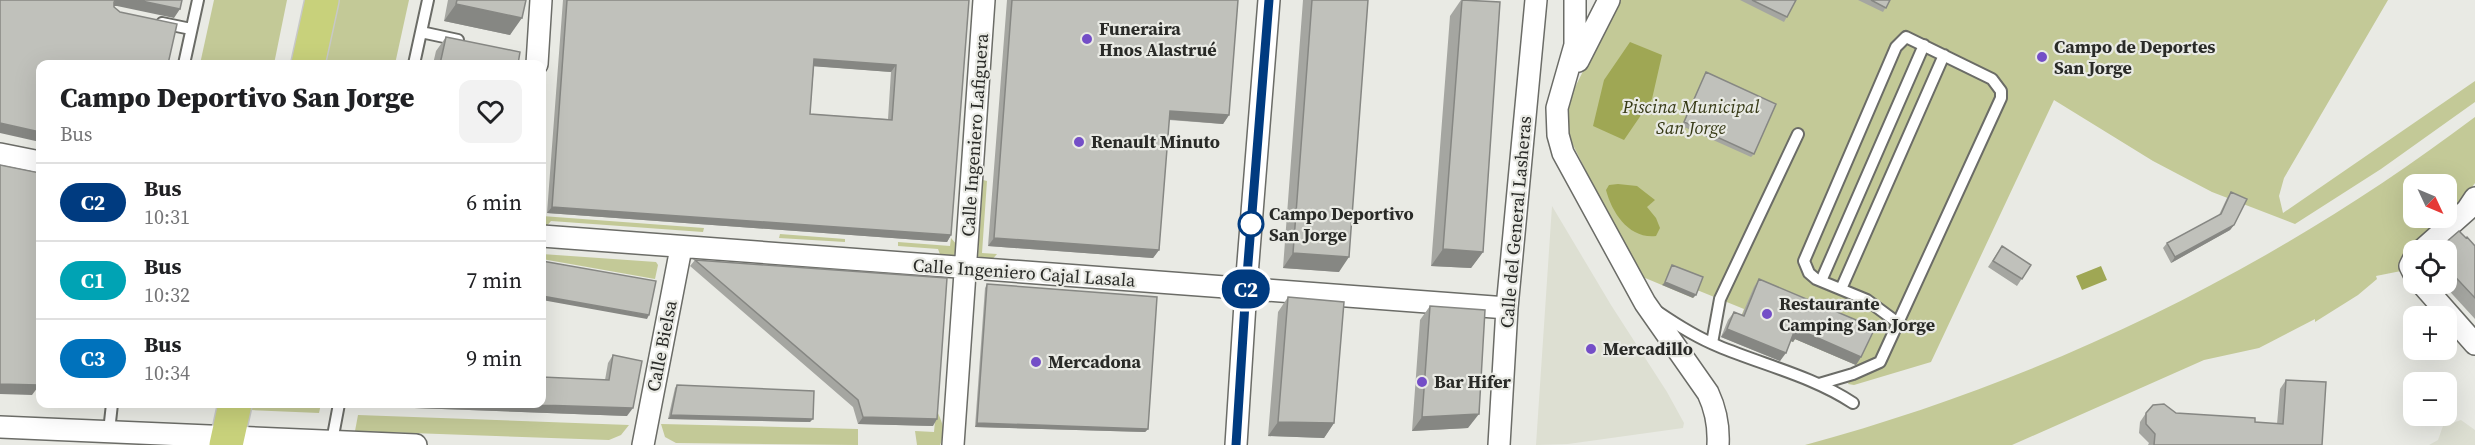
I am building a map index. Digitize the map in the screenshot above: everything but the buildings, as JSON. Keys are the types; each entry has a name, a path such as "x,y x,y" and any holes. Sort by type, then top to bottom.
{"highway":[{"path":"292,60 305,0"},
{"path":"309,60 322,0"},
{"path":"218,408 219,440"},
{"path":"219,440 234,408"}],"street":[{"path":"534,59 541,0"},
{"name":"Calle Ingeniero Lafiguera","path":"953,445 984,0"},
{"path":"1236,445 1269,0"},
{"name":"Calle del General Lasheras","path":"1499,445 1507,308 1536,0"},
{"path":"1575,0 1575,45 1557,108 1563,153 1645,303 1711,400 1718,422 1718,445"},
{"path":"1587,43 1594,0"},
{"path":"1564,85 1609,0"},
{"path":"0,154 36,161"},
{"path":"2442,240 2472,209"},
{"name":"Calle Ingeniero Cajal Lasala","path":"546,236 1507,308"},
{"name":"Calle Bielsa","path":"643,445 681,248"},
{"path":"2437,294 2475,344"},
{"path":"0,427 219,440 332,441 416,445"}],"lane":[{"path":"185,60 198,0"},
{"path":"301,60 314,0"},
{"path":"415,60 428,0"},
{"path":"146,20 191,29"},
{"path":"421,32 468,42"},
{"path":"1820,384 1880,363 2001,98 2001,91 1992,80 1906,37 1896,47 1804,261 1809,273 1867,300 1898,323"},
{"path":"1821,280 1924,45"},
{"path":"1841,289 1944,56"},
{"path":"1712,343 1720,299 1798,134"},
{"path":"1645,303 1681,328 1712,343 1820,384 1853,403"},
{"path":"109,432 112,408"},
{"path":"219,440 226,408"},
{"path":"332,441 338,408"}],"shaded area":[{"path":"1630,42 1662,55 1652,99 1624,140 1593,126 1604,80"},
{"path":"1609,185 1637,186 1655,200 1647,207 1656,218 1660,228 1656,236 1646,236 1630,229 1617,215 1606,190"},
{"name":"Mercadillo","path":"1552,206 1611,305 1667,392 1684,423 1683,428 1568,444 1536,445"},
{"path":"2101,266 2107,280 2082,290 2076,276"},
{"path":"2461,420 2475,430 2475,445 2429,445 2438,440 2443,426 2457,426 2457,421"}],"green space":[{"path":"214,0 287,0 275,60 201,60"},
{"path":"337,0 409,0 396,60 324,60"},
{"name":"Piscina Municipal San Jorge","path":"1619,0 2388,0 2284,178 2279,196 2283,213 2475,81 2475,102 2381,169 2295,224 2212,192 2153,161 2054,100 1931,362 1854,385 1848,384 1856,365 1795,339 1793,342 1740,319 1744,309 1697,290 1693,298 1638,275 1568,135 1567,103"},
{"path":"2475,117 2475,183 2457,207 2457,174 2403,174 2403,228 2432,228 2418,240 2403,240 2401,271 2376,276 2377,279 2358,295 2315,322 2315,319 2259,348 2204,360 2012,445 1805,445 1896,418 1984,387 2071,352 2156,313 2238,270 2319,223 2398,172"},
{"path":"983,180 987,181 982,253 997,254 990,262 979,260 978,256"},
{"path":"546,216 704,228 703,232 551,221 546,227"},
{"path":"780,234 845,239 845,242 779,238"},
{"path":"951,238 957,245 954,256 941,257 938,249 898,246 898,242 950,246"},
{"path":"546,254 656,262 658,265 655,279 546,260"},
{"path":"250,408 320,408 319,413 250,410"},
{"path":"936,409 943,431 940,445 917,445 915,431 934,432"},
{"path":"358,415 629,425 621,435 609,440 355,431"},
{"path":"661,424 858,429 858,445 676,443 665,437"}],"bus line":[{"name":"C2","path":"1236,445 1269,0"}],"place":[{"name":"Funeraira Hnos Alastrué","path":"1087,39"},
{"name":"Campo de Deportes San Jorge","path":"2042,57"},
{"name":"Renault Minuto","path":"1079,142"},
{"name":"Campo Deportivo San Jorge","path":"1251,224"},
{"name":"Restaurante Camping San Jorge","path":"1767,314"},
{"name":"Mercadillo","path":"1591,349"},
{"name":"Mercadona","path":"1036,362"},
{"name":"Bar Hifer","path":"1422,382"}]}
